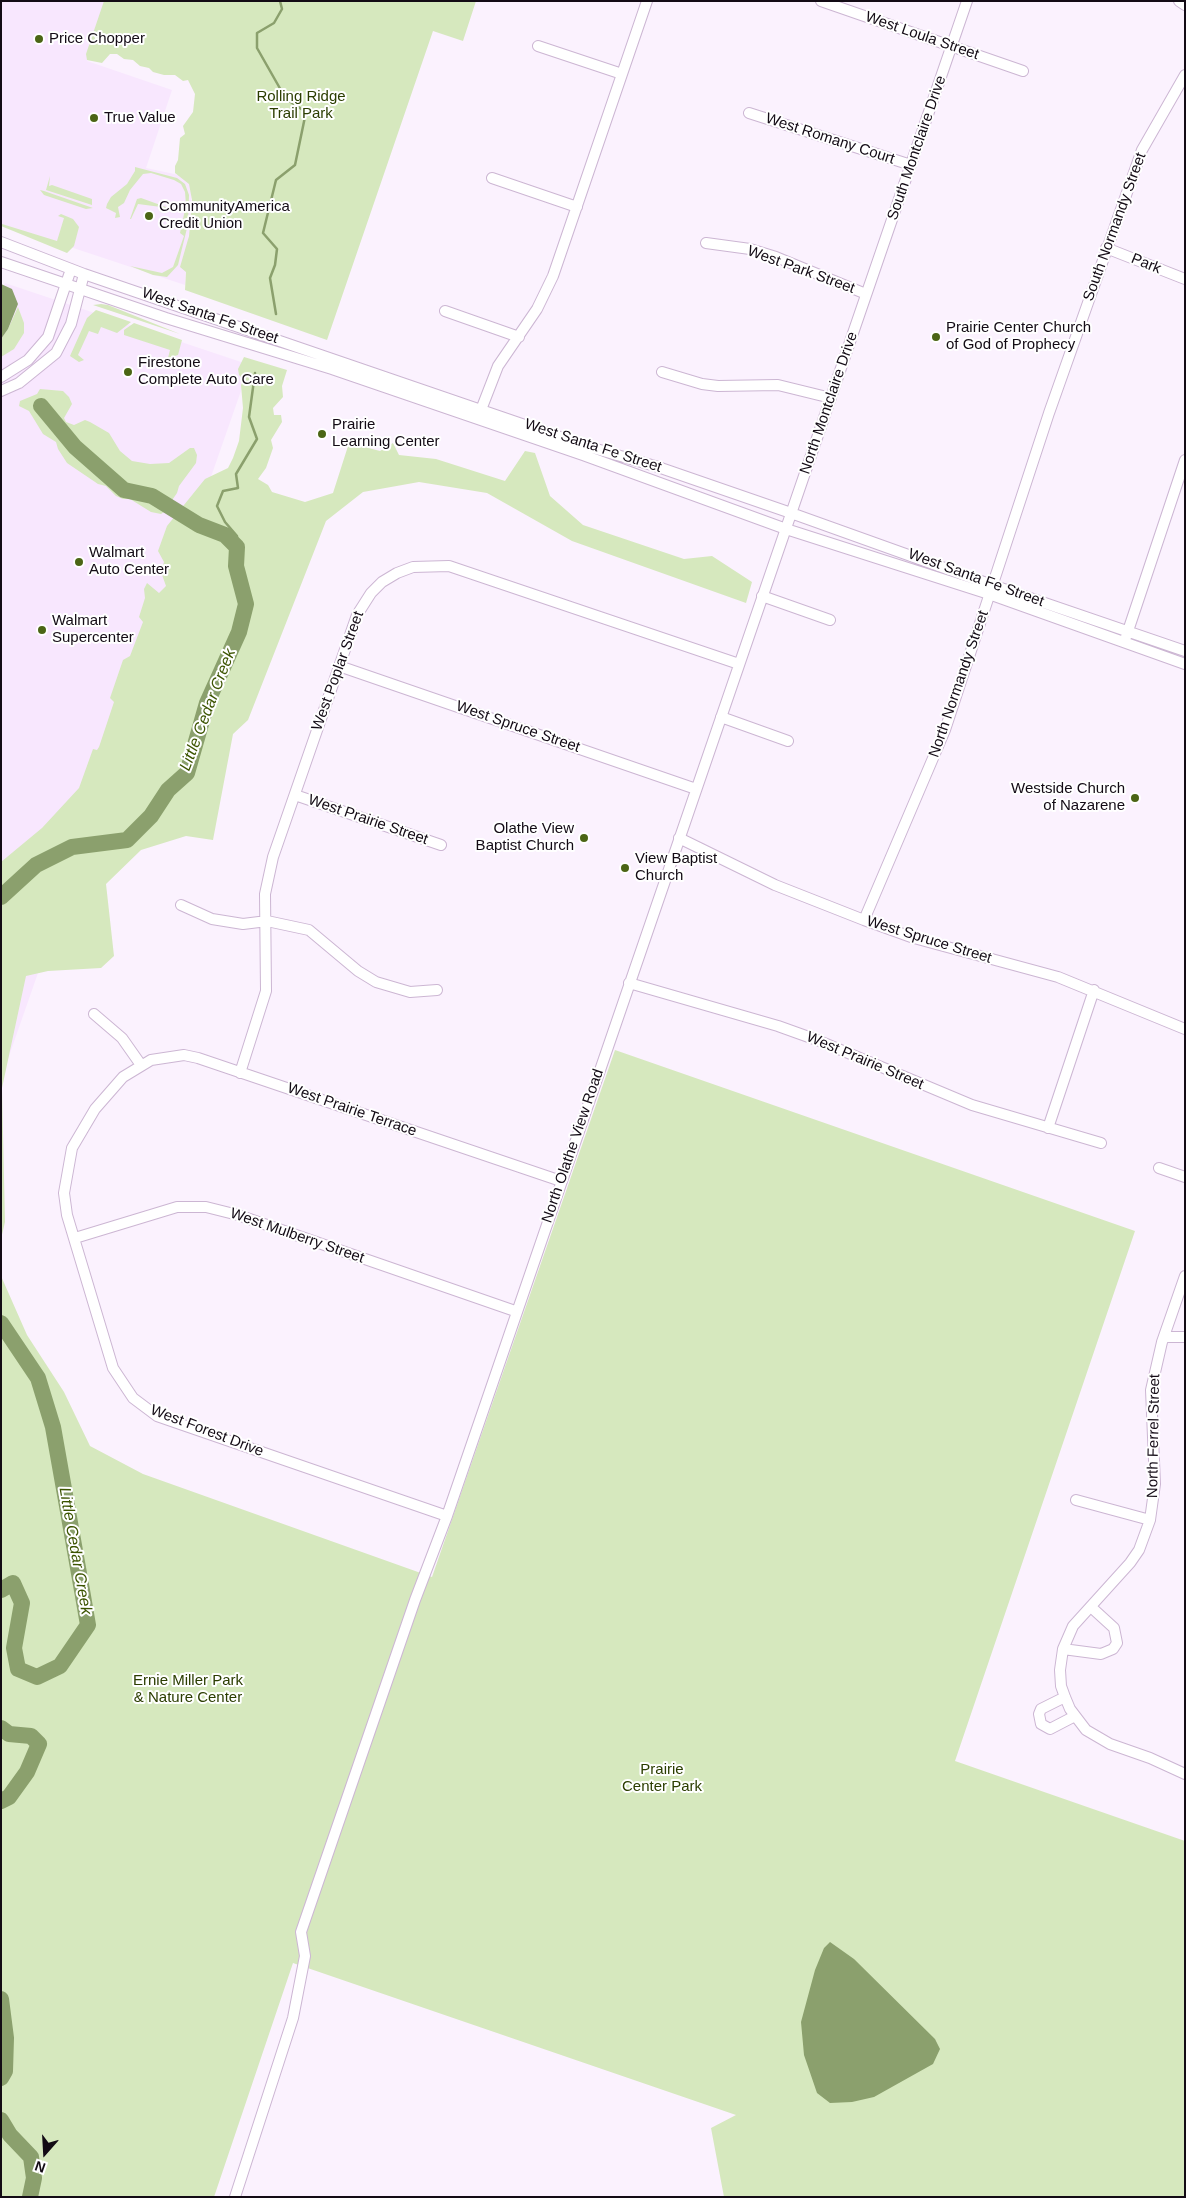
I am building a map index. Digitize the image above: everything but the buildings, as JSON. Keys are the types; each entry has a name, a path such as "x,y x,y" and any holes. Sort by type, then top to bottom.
{"street":[{"path":"479,414 498,366 519,337 545,294 577,207 647,1"},
{"name":"West Loula Street","path":"821,1 1023,71"},
{"name":"South Montclaire Drive","path":"866,294 967,1"},
{"path":"1180,1 1185,4"},
{"path":"538,46 622,74"},
{"name":"South Normandy Street","path":"1049,413 1142,150 1185,75"},
{"name":"West Romany Court","path":"749,113 911,165"},
{"path":"492,178 577,207"},
{"name":"West Santa Fe Street","path":"1,242 84,274 479,414 786,529 990,590 1126,636 1185,651"},
{"name":"West Park Street","path":"706,243 750,249 767,254 866,294"},
{"name":"Park","path":"1106,248 1185,279"},
{"name":"West Santa Fe Street","path":"1,262 791,513 990,590"},
{"path":"1,376 28,360 48,337 71,269"},
{"path":"1,391 19,383 56,353 70,324 82,289 84,274"},
{"name":"North Montclaire Drive","path":"791,513 866,294"},
{"path":"445,311 519,337"},
{"path":"662,372 702,384 778,385 799,388 831,398"},
{"name":"North Normandy Street","path":"864,920 945,730 1049,413"},
{"path":"1126,636 1185,460"},
{"name":"North Olathe View Road","path":"235,2197 293,2018 305,1956 301,1932 424,1574 447,1516 515,1311 562,1181 791,513"},
{"name":"West Poplar Street","path":"240,1072 266,992 266,894 274,857 357,615 371,593 389,577 422,565 440,564 461,569 739,664"},
{"path":"762,596 830,620"},
{"name":"West Santa Fe Street","path":"1126,636 1185,664"},
{"name":"West Spruce Street","path":"339,666 696,789"},
{"path":"721,717 788,741"},
{"name":"West Prairie Street","path":"295,795 440,845"},
{"name":"West Spruce Street","path":"679,838 775,885 864,920 914,938 1058,977 1094,990 1185,1029"},
{"path":"181,905 212,919 242,924 267,921 309,930 358,971 376,982 410,992 437,990"},
{"name":"West Prairie Street","path":"630,983 778,1026 825,1043 972,1105 1101,1142"},
{"path":"1048,1128 1094,990"},
{"path":"94,1014 122,1038 141,1065"},
{"name":"West Prairie Terrace","path":"74,1238 67,1214 64,1193 72,1148 86,1122 113,1087 141,1065 161,1057 184,1055 240,1072 562,1181"},
{"path":"1159,1168 1185,1177"},
{"name":"West Mulberry Street","path":"74,1238 177,1207 206,1207 238,1215 515,1311"},
{"name":"West Forest Drive","path":"74,1238 114,1368 123,1385 143,1407 183,1425 447,1516"},
{"name":"North Ferrel Street","path":"1077,1719 1065,1698 1061,1686 1060,1670 1063,1650 1073,1626 1130,1563 1139,1550 1150,1520 1155,1484 1151,1390 1154,1367 1164,1337 1181,1300 1185,1276"},
{"path":"1164,1337 1185,1337"},
{"path":"1076,1500 1150,1520"},
{"path":"1063,1650 1101,1654 1114,1649 1117,1643 1114,1628 1091,1607"},
{"path":"1065,1698 1042,1709 1039,1714 1041,1724 1050,1728 1077,1719 1098,1738 1185,1774"}],"shaded area":[{"path":"1,1 108,1 87,61 172,90 146,168 193,178 185,285 1,224"},
{"path":"5,283 250,365 1,1079 1,292"},
{"path":"1,284 12,289 18,304 8,329 1,339"},
{"path":"830,1942 854,1959 935,2039 940,2049 933,2064 874,2097 852,2102 830,2103 817,2093 804,2055 801,2022 815,1970 824,1948"}],"green space":[{"name":"Rolling Ridge Trail Park","path":"104,1 476,1 463,41 433,31 327,340 185,290 186,272 180,267 189,236 192,200 189,184 175,173 175,166 178,160 180,138 185,134 183,126 193,112 195,94 188,80 183,81 175,75 153,72 149,68 140,66 133,60 124,59 117,54 110,54 102,63 87,60 86,54"},
{"path":"135,167 177,178 185,184 189,195 188,224 178,265 167,277 153,275 130,266 162,273 173,267 184,236 180,233 186,205 185,192 181,184 174,180 151,173 143,174 130,190 124,203 118,207 120,217 115,218 116,213 106,208 107,204 111,197 127,184 135,171"},
{"path":"50,176 49,186 52,185 92,199 92,205 46,190"},
{"path":"40,190 93,208 86,209 44,195"},
{"path":"141,198 166,207 166,213 160,212 161,207 138,204 130,219 137,199"},
{"path":"61,214 73,219 79,227 74,246 67,253 1,226 1,221 2,224 57,241 64,218 58,216"},
{"path":"93,305 108,305 180,334"},
{"path":"18,307 24,323 24,333 14,349 1,357 1,339"},
{"path":"96,310 131,322 117,333 101,327 98,334 89,331 78,355 84,360 79,362 70,356 87,318"},
{"path":"134,323 182,340 178,355 168,358 170,350 124,335 124,330"},
{"path":"244,357 287,370 282,386 283,397 273,408 274,415 281,415 282,422 271,440 273,448 266,468 258,479 268,485 272,492 305,502 333,493 349,443 380,451 393,443 399,455 436,459 505,481 525,451 535,453 550,496 583,525 684,559 712,556 752,582 746,603 572,541 487,493 419,482 363,492 326,521 248,720 233,734 213,840 186,836 141,850 106,884 114,956 101,968 48,971 26,976 2,1088 5,1222 1,1239 1,862 42,828 79,788 93,749 97,750 99,747 114,702 110,698 123,660 130,656 143,622 139,617 145,598 144,589 147,583 159,593 166,586 161,572 164,562 158,551 167,526 205,479 228,468 233,458 239,441 243,408 241,385 244,380 239,375 238,369"},
{"path":"40,389 63,391 69,397 72,404 64,418 66,422 74,425 85,420 109,433 120,451 132,461 150,464 169,463 190,448 194,448 197,455 196,463 179,486 177,493 164,512 161,514 151,512 130,499 116,496 106,486 98,484 67,463 56,442 43,434 29,411 19,406 20,401 37,394"},
{"name":"Prairie Center Park","path":"615,1050 1135,1231 955,1761 1185,1841 1185,2197 724,2197 711,2128 736,2115 293,1963 214,2197 1,2197 1,1276 27,1335 64,1392 90,1446 143,1474 432,1577"}],"waterway":[{"path":"276,314 270,278 275,265 277,249 263,233 276,180 295,165 306,112 286,99 257,48 257,33 274,23 282,9 280,1"},
{"path":"237,547 237,536 225,522 217,506 223,491 238,488 236,474 257,439 249,417 255,373"},
{"name":"Little Cedar Creek","path":"1,897 36,865 72,847 127,840 151,816 168,790 187,773 207,703 239,632 246,604 236,566 237,547 225,535 199,525 152,496 124,490 75,447 41,406"},
{"name":"Little Cedar Creek","path":"1,1323 38,1378 53,1427 88,1625 60,1666 37,1677 18,1669 14,1648 22,1603 13,1583 1,1590"},
{"name":"Little Cedar Creek","path":"1,1728 9,1734 31,1736 39,1744 27,1772 9,1797 1,1801"},
{"name":"Little Cedar Creek","path":"1,1999 6,2038 5,2071 1,2078"},
{"name":"Little Cedar Creek","path":"1,2120 10,2135 31,2157 34,2178 30,2197"}],"place":[{"name":"Price Chopper","path":"39,39"},
{"name":"True Value","path":"94,118"},
{"name":"CommunityAmerica Credit Union","path":"149,216"},
{"name":"Prairie Center Church of God of Prophecy","path":"936,337"},
{"name":"Firestone Complete Auto Care","path":"128,372"},
{"name":"Prairie Learning Center","path":"322,434"},
{"name":"Walmart Auto Center","path":"79,562"},
{"name":"Walmart Supercenter","path":"42,630"},
{"name":"Westside Church of Nazarene","path":"1135,798"},
{"name":"Olathe View Baptist Church","path":"584,838"},
{"name":"View Baptist Church","path":"625,868"}],"park label":[{"name":"Ernie Miller Park & Nature Center","path":"188,1690"}]}
